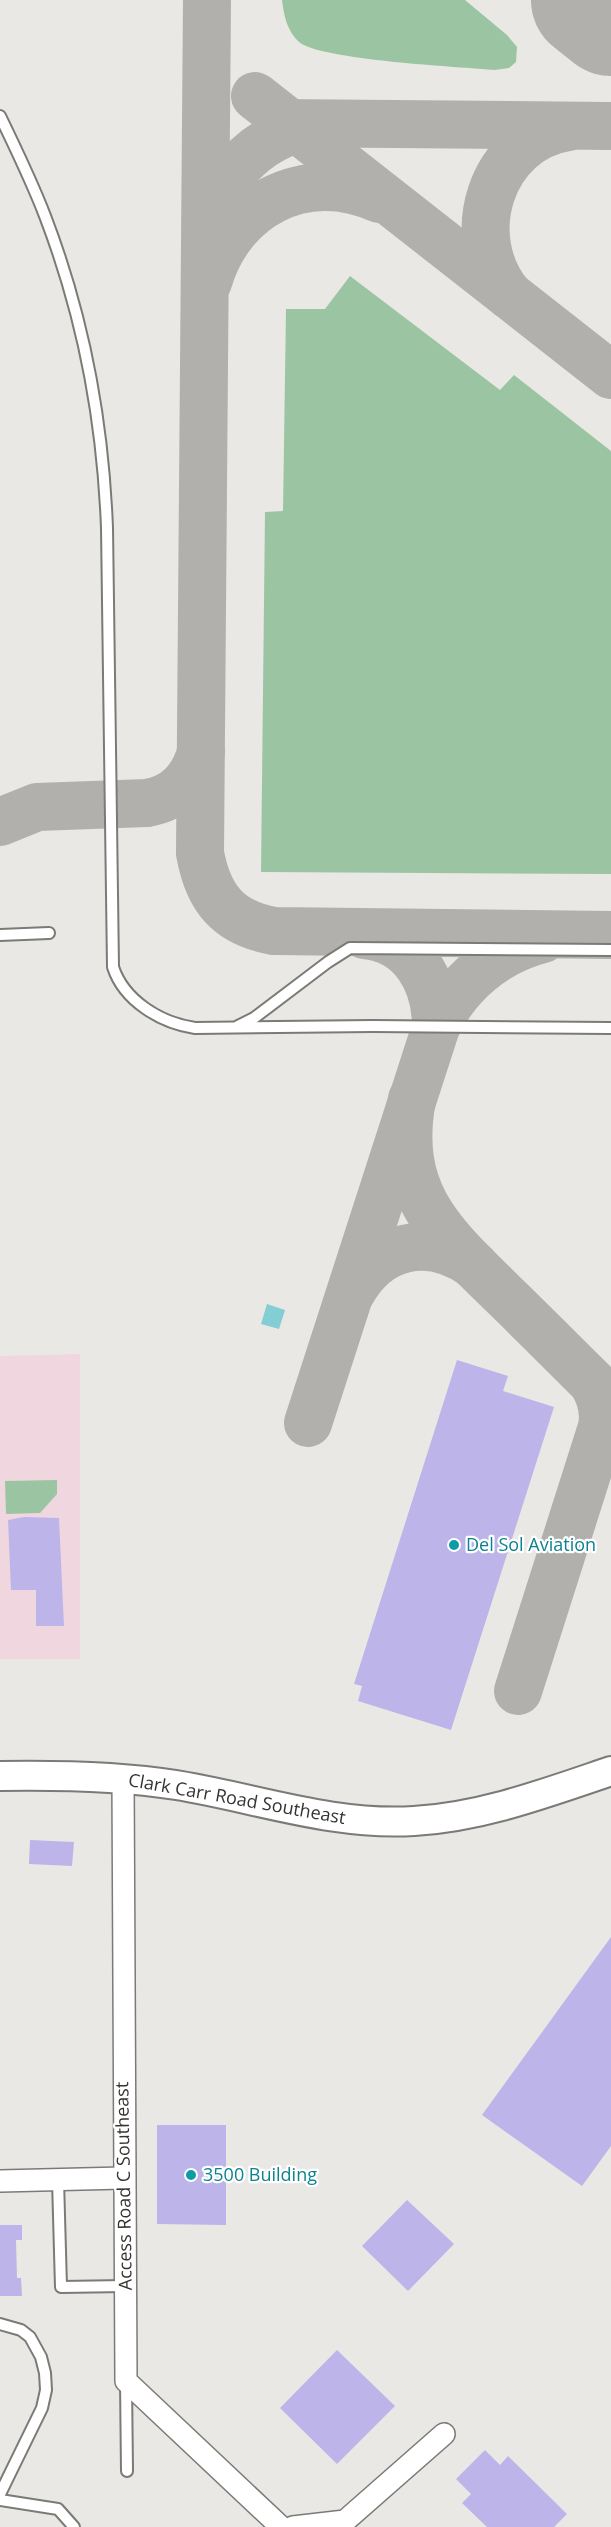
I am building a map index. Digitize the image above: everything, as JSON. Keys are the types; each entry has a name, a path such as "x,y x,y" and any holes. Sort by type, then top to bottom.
{"street":[{"name":"Clark Carr Road Southeast","path":"0,1776 70,1775 123,1778 179,1786 300,1812 346,1819 411,1821 480,1812 518,1802 611,1771"},
{"name":"Access Road C Southeast","path":"123,1778 123,2178 126,2381"},
{"path":"0,2181 123,2178"},
{"path":"126,2381 281,2527"},
{"path":"293,2527 345,2521 444,2433"}],"lane":[{"path":"0,116 40,205 57,251 82,341 100,432 105,472 107,528 113,967 125,990 145,1009 180,1026 611,1028"},
{"path":"0,935 49,933"},
{"path":"230,1028 244,1025 328,962 351,948 611,950"},
{"path":"58,2180 62,2287 125,2286"},
{"path":"0,2324 21,2331 30,2337 41,2357 46,2390 42,2409 0,2494"},
{"path":"126,2381 127,2471"},
{"path":"0,2500 58,2509 74,2527"}],"shaded area":[{"path":"80,1354 80,1659 0,1659 0,1356"}],"green space":[{"path":"282,0 465,0 507,35 517,47 516,62 509,68 495,70 424,65 334,54 299,42 289,28"},
{"path":"350,276 500,390 514,375 611,451 611,874 261,872 265,512 283,511 286,309 325,309"},
{"path":"57,1480 57,1494 40,1513 6,1514 5,1481"}],"water":[{"path":"267,1304 285,1310 279,1329 261,1324"}],"building":[{"name":"Del Sol Aviation","path":"457,1360 508,1376 503,1391 554,1407 451,1730 358,1701 362,1686 354,1684"},
{"path":"24,1517 59,1518 64,1626 36,1626 36,1590 11,1590 8,1520"},
{"path":"30,1840 74,1842 72,1866 29,1864"},
{"path":"611,1937 611,2146 582,2186 482,2115"},
{"name":"3500 Building","path":"157,2125 226,2125 226,2225 157,2224"},
{"path":"407,2200 454,2244 408,2291 362,2246"},
{"path":"0,2225 22,2225 22,2240 16,2240 17,2278 21,2278 22,2296 0,2296"},
{"path":"337,2350 395,2406 337,2464 280,2408"},
{"path":"485,2450 500,2465 508,2456 567,2514 554,2527 487,2527 462,2503 471,2494 456,2479"}],"taxiway":[{"path":"207,0 200,853 208,883 232,915 244,922 274,931 611,935"},
{"path":"255,96 611,375"},
{"path":"277,123 611,126"},
{"path":"208,223 224,187 247,157 278,136 316,124"},
{"path":"509,295 495,272 487,246 486,220 491,194 502,170 519,150 541,135 568,127"},
{"path":"208,282 219,255 233,232 252,213 274,199 298,190 324,187 351,190 379,199"},
{"path":"0,822 37,807 157,801 182,786 193,771 201,752"},
{"path":"364,935 381,938 396,945 418,966 432,994 436,1027"},
{"path":"308,1423 436,1027 455,996 480,971 509,952 543,939"},
{"path":"412,1099 408,1132 410,1160 417,1186 427,1208 459,1250 592,1382 603,1409 602,1427 518,1691"},
{"path":"351,1293 362,1276 375,1263 390,1254 405,1249 422,1247 439,1249 457,1255 474,1265"}],"runway":[{"path":"591,0 611,16"}],"place":[{"name":"Del Sol Aviation","path":"454,1545"},
{"name":"3500 Building","path":"191,2175"}]}
